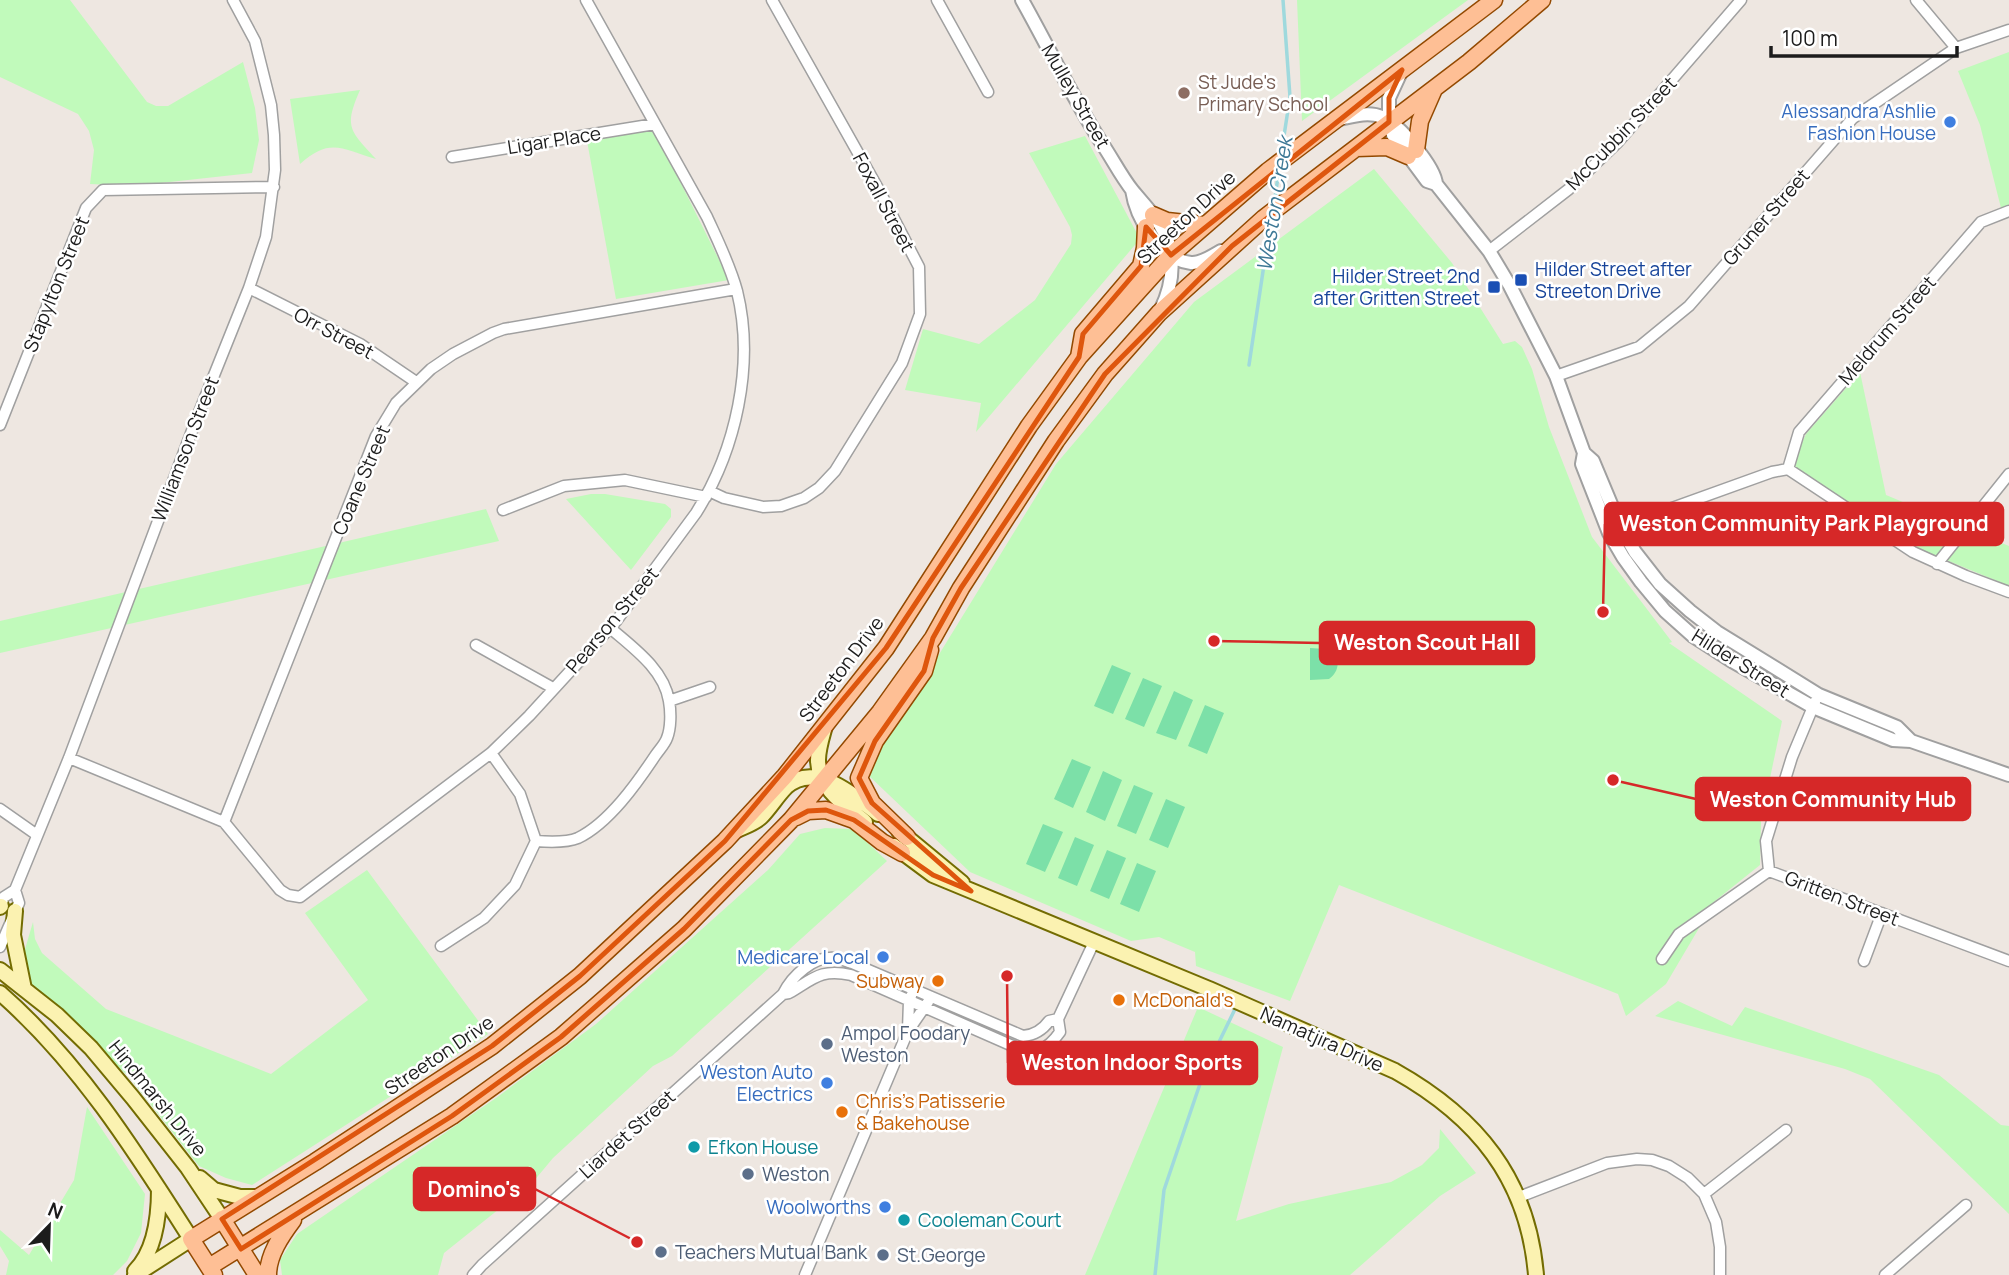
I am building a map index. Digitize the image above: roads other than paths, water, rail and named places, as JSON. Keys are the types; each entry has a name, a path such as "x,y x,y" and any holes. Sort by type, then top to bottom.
{"main road":[{"name":"Streeton Drive","path":"133,1275 315,1162 492,1046 580,976 736,831 785,776 886,649 1029,426 1079,357 1171,255 1268,172 1494,0"},
{"path":"0,993 32,1021 113,1120 191,1239 207,1273 452,1116 561,1037 684,929 791,820 887,703 933,638 961,588 1056,441 1105,374 1159,313 1264,218 1492,43 1542,0"},
{"path":"1354,148 1387,147 1412,153 1420,121 1435,87"},
{"path":"1079,357 1083,334 1141,266 1149,221 1204,225"},
{"path":"907,837 872,803 859,778 875,741 924,671 933,638"},
{"path":"824,781 818,770 818,757 825,726"},
{"path":"736,831 760,819 787,785 803,777 824,781"},
{"name":"Namatjira Drive","path":"824,781 842,787 971,891"},
{"name":"Namatjira Drive","path":"824,781 840,802 933,875 1209,989 1395,1071 1416,1083 1471,1126 1493,1152 1519,1197 1534,1254 1536,1275"},
{"path":"791,820 808,811 827,810 854,820 882,842 902,853"},
{"path":"15,911 13,935 24,989"},
{"name":"Hindmarsh Drive","path":"0,970 57,1015 91,1048 188,1168 257,1275"},
{"path":"188,1168 214,1190 240,1197 258,1197"},
{"path":"133,1275 143,1263 153,1236 159,1215 159,1188"},
{"path":"268,1275 271,1258 281,1237 299,1212"}],"street":[{"name":"Williamson Street","path":"0,907 4,897 15,890 69,758 196,420 249,288 266,237 274,187 274,135 269,94 255,41 233,0"},
{"name":"Pearson Street","path":"69,758 224,822 280,890 300,897 491,753 529,716 650,578 707,494 730,441 739,405 743,341 741,311 722,248 586,0"},
{"name":"Foxall Street","path":"503,510 564,486 625,480 763,506 781,506 804,498 819,488 835,471 902,363 920,314 919,267 772,0"},
{"path":"937,0 988,93"},
{"name":"Mulley Street","path":"1022,0 1097,135 1132,190 1134,204 1167,239 1171,255 1171,287 1159,313"},
{"name":"McCubbin Street","path":"1489,251 1569,189 1618,142 1741,0"},
{"path":"1916,0 1956,48"},
{"name":"Gruner Street","path":"1556,376 1639,347 1689,306 1853,118 1956,48 2009,30"},
{"path":"1389,122 1389,98 1402,69"},
{"path":"1334,121 1370,114 1382,116 1389,122"},
{"name":"Hilder Street","path":"1389,122 1401,131 1412,153 1435,177 1436,184 1489,251 1510,286 1556,376 1584,453 1582,464 1641,582 1665,611 1693,636 1732,661 1893,740 1911,741 2009,775"},
{"name":"Ligar Place","path":"452,157 655,124"},
{"name":"Stapylton Street","path":"0,425 6,396 86,208 103,190 274,187"},
{"name":"Meldrum Street","path":"1788,469 1799,432 1981,222 2009,211"},
{"path":"1171,255 1191,263 1200,262 1232,246"},
{"name":"Orr Street","path":"249,288 360,344 416,382"},
{"name":"Coane Street","path":"224,822 376,436 396,403 416,382 453,354 498,331 736,289"},
{"path":"1615,530 1788,469 1913,552 2009,592"},
{"path":"1937,564 2009,474"},
{"path":"536,841 576,839 596,826 647,769 667,739 670,701 665,686 654,670 609,627"},
{"path":"476,645 553,688"},
{"path":"670,701 710,687"},
{"name":"Gritten Street","path":"1816,701 1792,757 1766,841 1769,871 2009,961"},
{"path":"441,946 484,918 515,885 536,841 520,793 491,753"},
{"path":"0,809 37,835"},
{"path":"1662,959 1679,934 1769,871"},
{"name":"Williamson Street","path":"0,947 19,903 15,890"},
{"path":"1864,961 1882,913"},
{"path":"1058,1019 1094,942"},
{"name":"Liardet Street","path":"473,1275 783,994 789,981 814,962 834,958 852,962 1023,1036 1033,1035 1049,1021 1058,1019 1060,1027 1056,1038 1044,1049 1031,1052 839,972 827,972 783,994"},
{"path":"0,984 20,1003 32,1021"},
{"path":"908,1031 909,1000 914,989"},
{"path":"805,1275 908,1031 926,1008 931,996"},
{"path":"1704,1194 1786,1130"},
{"path":"1519,1197 1607,1163 1637,1159 1652,1160 1669,1166 1688,1178 1704,1194 1716,1222 1720,1247 1720,1275"},
{"path":"1885,1275 1966,1205"}],"waterway":[{"name":"Weston Creek","path":"1281,155 1290,97 1283,0"},
{"name":"Weston Creek","path":"1274,204 1279,170"},
{"name":"Weston Creek","path":"1249,365 1271,218"},
{"name":"Weston Creek","path":"1155,1275 1164,1190 1203,1075 1236,1007"}],"place":[{"name":"St Jude's Primary School","path":"1184,93"},
{"name":"Alessandra Ashlie Fashion House","path":"1950,122"},
{"name":"Hilder Street after Streeton Drive","path":"1521,280"},
{"name":"Hilder Street 2nd after Gritten Street","path":"1494,287"},
{"name":"Weston Community Park Playground","path":"1603,612"},
{"name":"Weston Scout Hall","path":"1214,641"},
{"name":"Weston Community Hub","path":"1613,780"},
{"name":"Medicare Local","path":"883,957"},
{"name":"Weston Indoor Sports","path":"1007,976"},
{"name":"Subway","path":"938,981"},
{"name":"McDonald's","path":"1119,1000"},
{"name":"Ampol Foodary Weston","path":"827,1044"},
{"name":"Weston Auto Electrics","path":"827,1083"},
{"name":"Chris's Patisserie & Bakehouse","path":"842,1112"},
{"name":"Efkon House","path":"694,1147"},
{"name":"Weston","path":"748,1174"},
{"name":"Woolworths","path":"885,1207"},
{"name":"Cooleman Court","path":"904,1220"},
{"name":"Domino's","path":"637,1242"},
{"name":"Teachers Mutual Bank","path":"661,1252"},
{"name":"St.George","path":"883,1255"}]}
